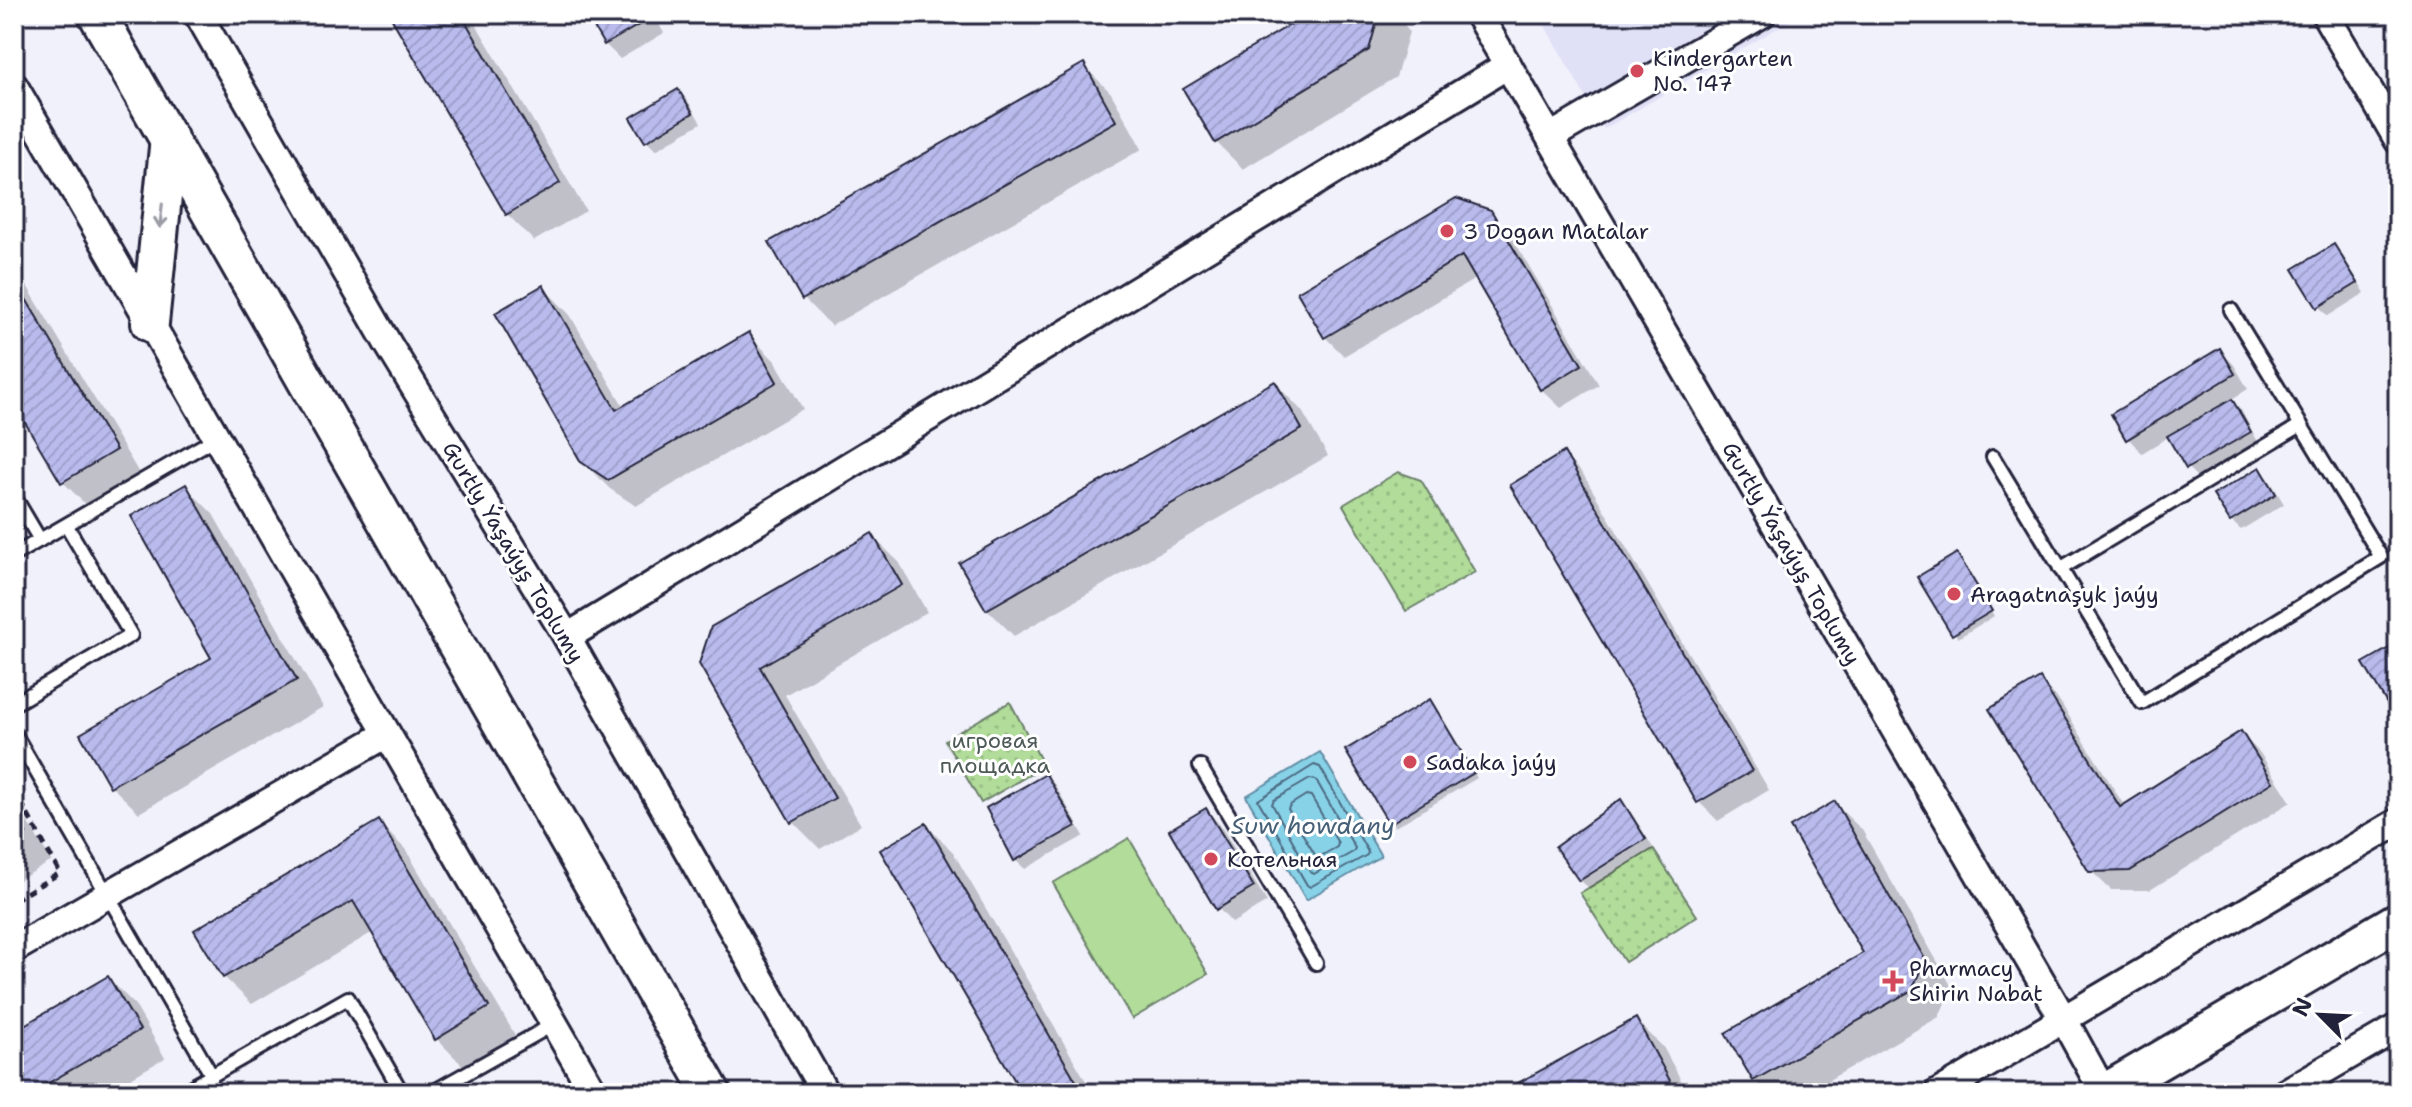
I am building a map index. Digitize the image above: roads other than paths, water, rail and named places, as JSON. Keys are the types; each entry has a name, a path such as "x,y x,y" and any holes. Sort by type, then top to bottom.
{"street":[{"path":"97,14 712,1093"},
{"name":"Gurtly Ýaşaýyş Toplumy","path":"198,14 388,344 567,637 825,1093"},
{"name":"Gurtly Ýaşaýyş Toplumy","path":"1478,14 2104,1093 2398,921"},
{"path":"1550,137 1762,14"},
{"path":"2325,14 2398,140"},
{"path":"567,637 1508,65"},
{"path":"14,86 594,1093"},
{"path":"150,323 169,138"},
{"path":"14,949 387,734"},
{"path":"1938,1093 2398,822"},
{"path":"2285,1093 2398,1027"}],"lane":[{"path":"1993,457 2142,703 2381,557 2231,310"},
{"path":"2060,569 2301,425"},
{"path":"14,555 216,438"},
{"path":"14,496 40,540"},
{"path":"14,704 131,635 67,526"},
{"path":"14,733 212,1076"},
{"path":"1200,766 1316,963"},
{"path":"181,1093 348,998 402,1093"},
{"path":"431,1093 554,1024"}],"water":[{"name":"Suw howdany","path":"1320,752 1381,856 1306,900 1246,796"}],"place":[{"name":"Kindergarten No. 147","path":"1637,71"},
{"name":"3 Dogan Matalar","path":"1447,231"},
{"name":"Aragatnaşyk jaýy","path":"1954,594"},
{"name":"Sadaka jaýy","path":"1410,762"},
{"name":"Котельная","path":"1211,859"},
{"name":"Pharmacy Shirin Nabat","path":"1893,981"}],"park label":[{"name":"игровая площадка","path":"995,752"}]}
